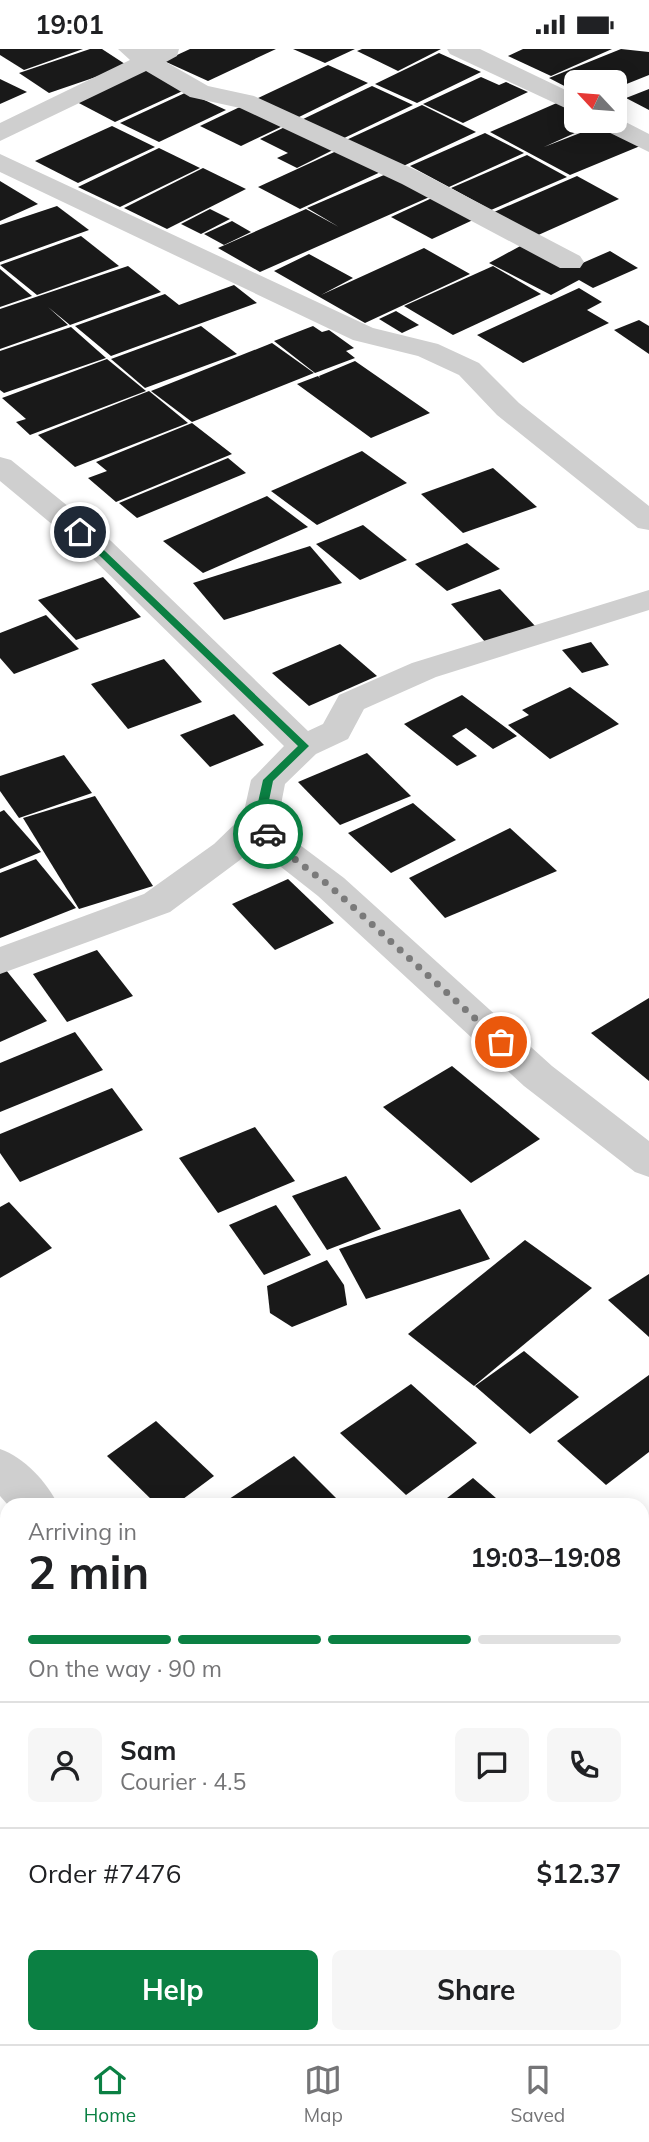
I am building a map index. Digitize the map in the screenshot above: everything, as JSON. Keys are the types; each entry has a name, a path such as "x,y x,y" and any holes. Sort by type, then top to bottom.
{"street":[{"path":"0,133 139,55 172,49"},
{"path":"459,49 522,76 564,99"},
{"path":"139,55 205,94 228,102 245,101 411,178 570,262"},
{"path":"627,132 649,144"},
{"path":"0,162 363,334 428,350 469,369 508,409 649,521"},
{"path":"0,466 100,548 304,746"},
{"path":"0,961 157,903 227,852 260,820 268,780 304,746 336,731 351,702 382,687 449,662 649,600"},
{"path":"260,820 275,844 331,887 538,1076 649,1162"},
{"path":"0,1467 29,1498"}],"building":[{"path":"0,49 83,49 24,70 0,55"},
{"path":"90,49 102,49 128,66 49,93 19,73"},
{"path":"190,49 276,49 208,81 164,61"},
{"path":"293,49 355,49 325,63"},
{"path":"441,49 398,71 357,51"},
{"path":"523,49 612,49 551,76 508,56"},
{"path":"621,49 649,52 649,75 627,84 627,70 569,70"},
{"path":"439,53 481,72 417,103 375,84"},
{"path":"328,65 368,83 297,118 256,99"},
{"path":"147,70 187,89 115,122 75,101"},
{"path":"564,72 564,86 549,78"},
{"path":"481,77 499,85 506,82 528,92 463,123 423,104"},
{"path":"0,79 27,92 0,104"},
{"path":"372,86 413,105 340,140 299,121"},
{"path":"649,89 649,110 627,99"},
{"path":"187,92 226,110 159,142 120,123"},
{"path":"559,102 564,104 564,133 575,133 544,147 580,133 625,133 645,144 570,175 490,132"},
{"path":"244,105 285,125 241,146 200,126"},
{"path":"422,105 476,132 399,168 344,141"},
{"path":"289,125 337,148 297,168 277,158 288,153 260,139"},
{"path":"112,126 155,147 78,183 35,161"},
{"path":"485,133 524,153 449,187 410,166"},
{"path":"159,148 200,168 120,207 78,187"},
{"path":"343,148 385,170 300,209 258,187"},
{"path":"527,155 567,177 491,210 451,188"},
{"path":"203,168 246,189 167,229 124,208"},
{"path":"391,172 434,195 260,272 218,248 306,209 339,227 307,208"},
{"path":"577,176 619,199 536,236 494,212"},
{"path":"0,181 38,204 0,221"},
{"path":"432,198 473,220 432,239 391,217"},
{"path":"57,206 89,230 0,262 0,225"},
{"path":"210,209 230,219 201,234 181,224"},
{"path":"232,221 251,232 224,245 204,234"},
{"path":"81,236 119,266 37,295 0,265"},
{"path":"524,244 571,268 610,251 638,268 593,288 579,280 551,295 489,263"},
{"path":"424,248 470,274 365,323 274,271 309,254 353,278 321,295"},
{"path":"128,266 161,292 70,325 48,307 68,325 0,349 0,309"},
{"path":"493,266 541,294 453,335 404,306"},
{"path":"0,269 32,296 0,307"},
{"path":"234,285 257,303 111,356 75,326 165,294 179,305"},
{"path":"579,288 602,302 587,310 609,323 523,363 477,335"},
{"path":"396,311 419,325 402,333 379,319"},
{"path":"639,320 649,326 649,354 614,330"},
{"path":"201,326 237,354 145,388 111,359"},
{"path":"313,326 322,332 329,330 354,348 346,351 355,358 315,373 274,341"},
{"path":"71,327 106,358 4,393 0,390 0,351"},
{"path":"272,343 314,373 192,422 151,391"},
{"path":"107,359 146,391 30,435 16,422 26,419 2,398"},
{"path":"355,361 430,413 371,438 297,384 318,376 320,378 319,376"},
{"path":"149,391 188,423 75,467 38,435"},
{"path":"192,423 232,454 116,502 88,478 107,471 96,462"},
{"path":"362,451 407,483 317,525 271,491"},
{"path":"228,458 246,473 137,518 119,503"},
{"path":"493,468 537,507 463,533 421,494"},
{"path":"267,496 308,527 203,573 163,541"},
{"path":"363,525 407,560 360,580 316,544"},
{"path":"467,543 500,569 447,591 415,564"},
{"path":"310,546 342,583 224,620 193,583"},
{"path":"103,577 141,617 76,640 38,600"},
{"path":"500,589 537,628 487,644 451,604"},
{"path":"46,615 79,649 14,674 0,658 0,633"},
{"path":"591,642 609,665 582,673 562,650"},
{"path":"340,644 377,676 309,706 272,673"},
{"path":"164,659 202,702 128,729 91,684"},
{"path":"570,687 619,724 550,759 508,725 529,715 522,710"},
{"path":"462,695 517,736 493,749 466,728 452,736 477,756 457,766 404,724"},
{"path":"234,714 264,745 210,767 180,735"},
{"path":"367,753 411,796 340,825 298,782"},
{"path":"64,755 92,793 19,818 0,791 0,776"},
{"path":"95,796 153,886 79,909 23,818"},
{"path":"413,803 456,840 391,873 348,833"},
{"path":"4,810 41,852 0,869 0,812"},
{"path":"510,828 557,871 445,918 409,878"},
{"path":"36,859 76,908 0,938 0,873"},
{"path":"288,879 334,923 275,950 232,904"},
{"path":"97,950 133,996 67,1022 33,974"},
{"path":"6,970 47,1021 0,1042 0,973"},
{"path":"649,998 649,1081 591,1033"},
{"path":"75,1032 103,1070 0,1112 0,1063"},
{"path":"452,1066 540,1139 471,1183 383,1107"},
{"path":"112,1088 143,1130 20,1182 0,1153 0,1134"},
{"path":"255,1127 295,1181 218,1213 179,1158"},
{"path":"346,1176 381,1229 327,1250 292,1196"},
{"path":"9,1202 52,1248 0,1278 0,1207"},
{"path":"276,1205 311,1255 264,1275 229,1225"},
{"path":"460,1209 490,1259 366,1299 339,1249"},
{"path":"525,1240 592,1288 474,1386 408,1334"},
{"path":"327,1260 344,1285 347,1305 292,1327 270,1313 267,1286"},
{"path":"649,1274 649,1337 608,1300"},
{"path":"524,1351 579,1397 530,1434 475,1386"},
{"path":"649,1375 649,1452 606,1485 557,1441"},
{"path":"411,1384 477,1443 406,1495 340,1433"},
{"path":"156,1421 214,1476 184,1498 150,1498 107,1456"},
{"path":"294,1456 336,1498 231,1498"},
{"path":"473,1478 496,1498 447,1498"}],"way so far":[{"path":"268,834 275,844 331,887 501,1042"}],"route":[{"path":"80,532 100,548 304,746 268,780 260,820 268,834"}]}
